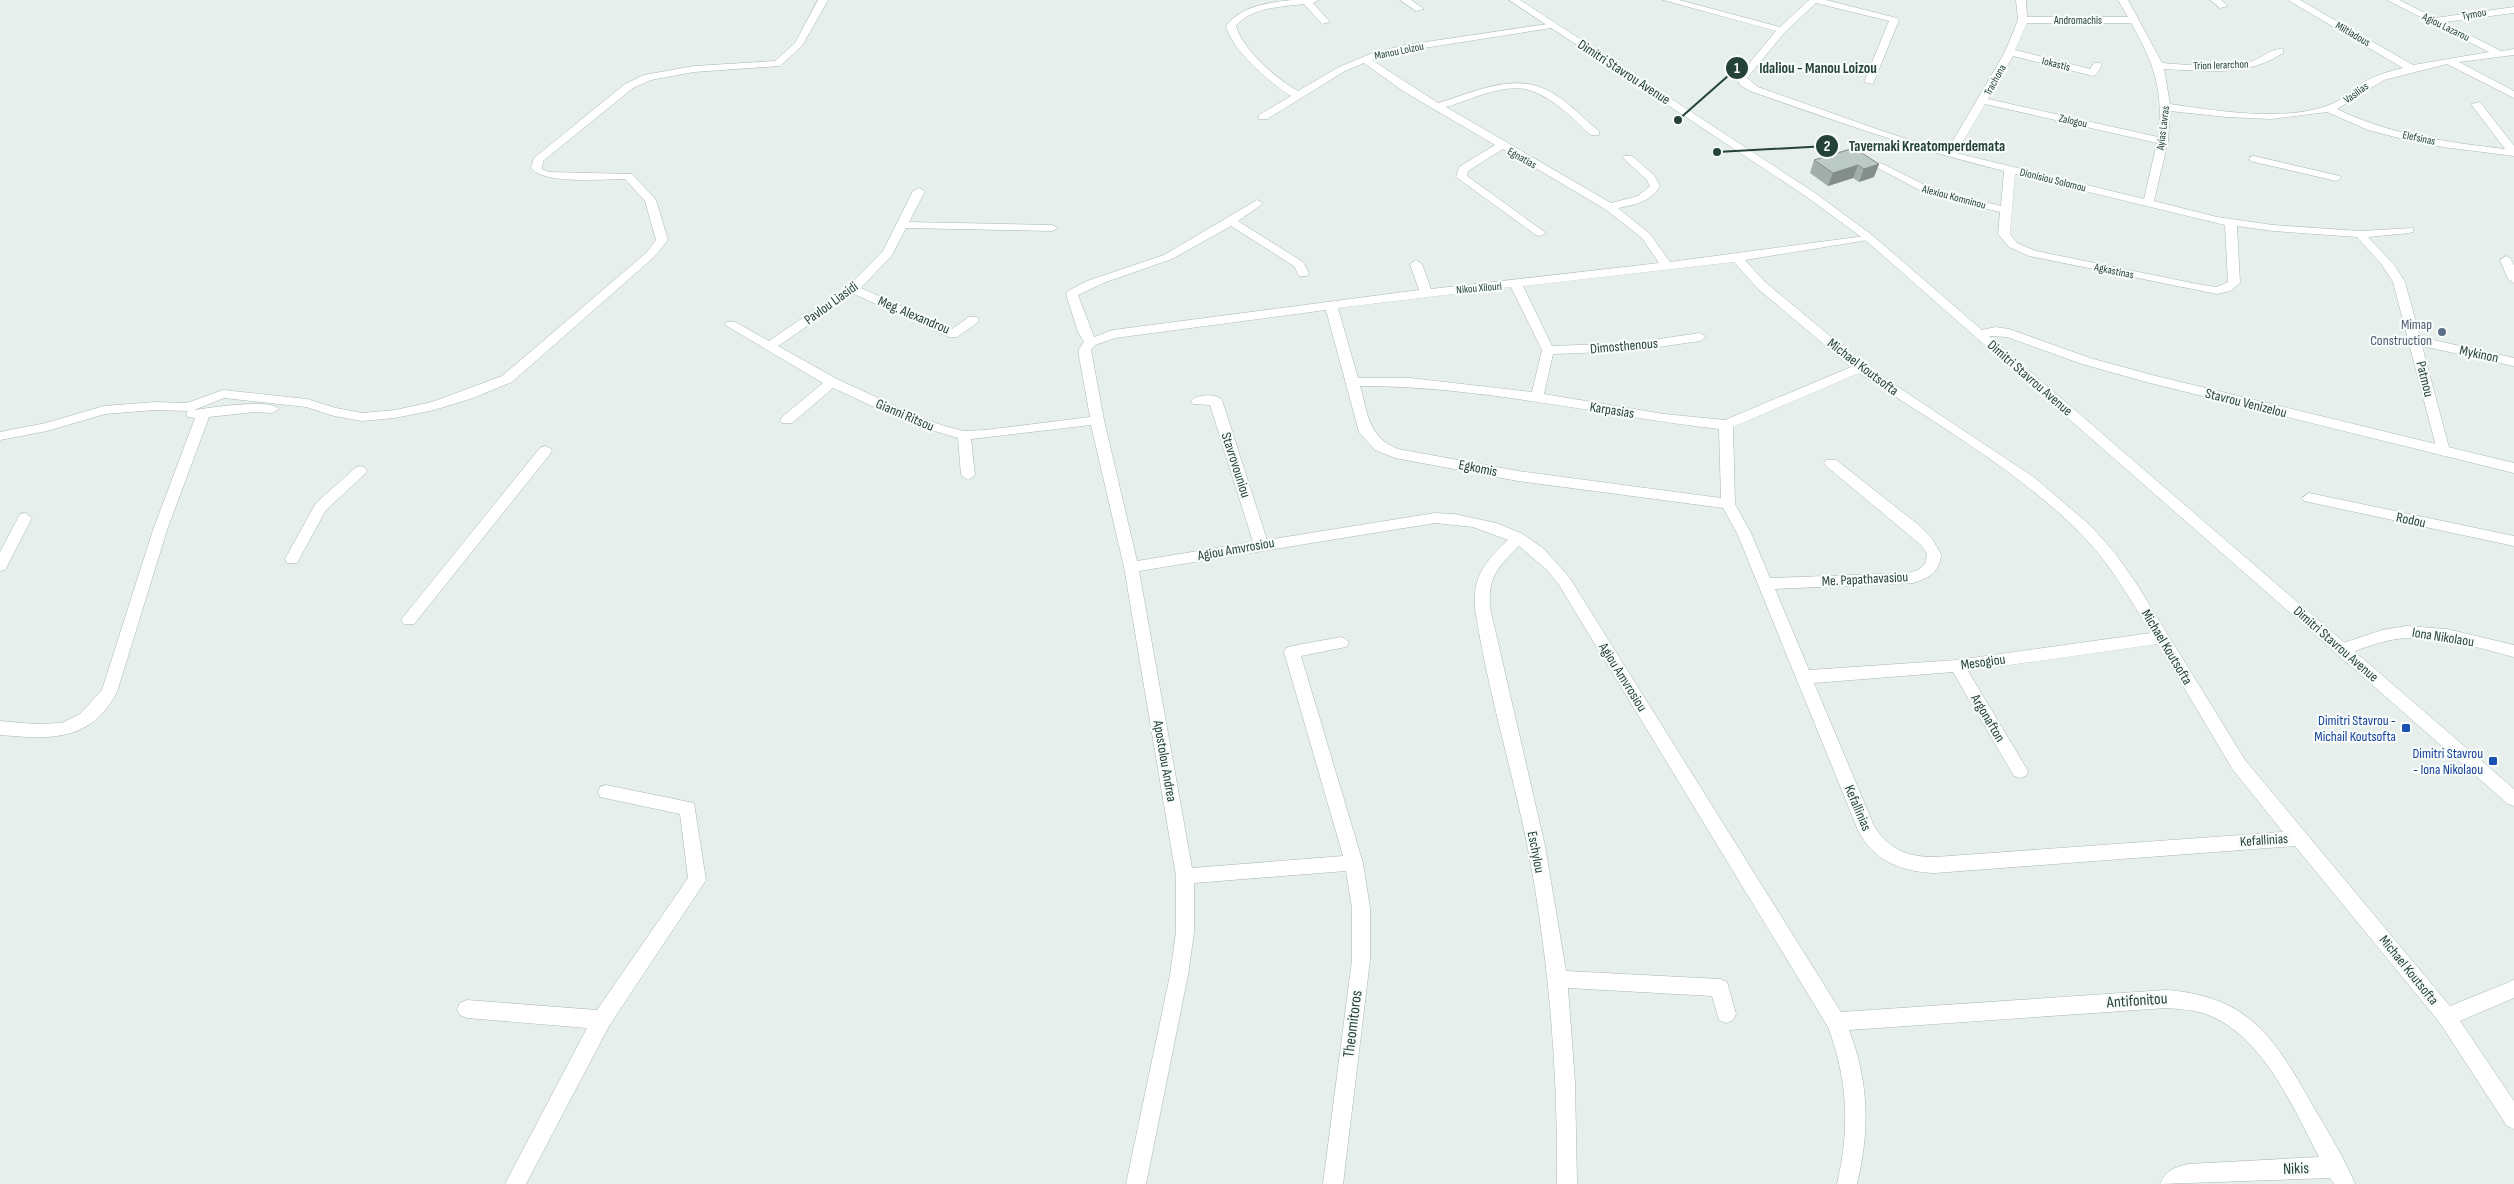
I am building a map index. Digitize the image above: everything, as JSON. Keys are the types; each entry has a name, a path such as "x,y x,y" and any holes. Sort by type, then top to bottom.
{"street":[{"path":"0,436 47,426 173,411 223,394 307,403 334,412 362,417 395,414 434,406 468,396 507,379 650,255 662,240 650,200 628,176 547,175 538,171 536,167 538,160 630,86 648,77 694,69 777,64 785,60 805,35 824,0"},
{"path":"1405,0 1419,9"},
{"name":"Dimitri Stavrou Avenue","path":"1514,0 1804,190 1868,237 2514,799"},
{"path":"1668,0 1782,30 1814,0 1894,20 1869,82"},
{"name":"Trachona","path":"1950,154 1983,101 2010,52 2023,20 2021,0"},
{"name":"Ayias Lavras","path":"2123,0 2158,66 2167,107 2163,141 2148,204"},
{"name":"Miltiadous","path":"2293,0 2413,69"},
{"name":"Agiou Lazarou","path":"2392,0 2500,54"},
{"path":"1299,96 1278,84 1266,74 1233,34 1231,26 1234,20 1257,9 1310,1 1325,22"},
{"name":"Tymou","path":"2434,21 2487,12 2514,10"},
{"name":"Andromachis","path":"2023,20 2133,20"},
{"name":"Manou Loizou","path":"1263,117 1342,69 1365,59 1405,48 1551,25"},
{"name":"Dionisiou Solomou","path":"1782,30 1742,78 1749,86 1884,135 2010,170 2231,222 2298,231 2360,234 2409,230"},
{"name":"Trion Ierarchon","path":"2158,66 2241,66 2266,60 2280,51"},
{"name":"Iokastis","path":"2010,52 2093,73 2097,65"},
{"name":"Vasilias","path":"2167,107 2258,114 2291,114 2328,109 2345,102 2369,83 2413,69 2514,52"},
{"name":"Egnatias","path":"1365,59 1436,107 1608,207 1646,236 1667,266"},
{"path":"2451,62 2514,95"},
{"path":"1436,107 1509,86 1529,86 1541,91 1594,133"},
{"name":"Zalogou","path":"1983,101 2163,141"},
{"path":"2476,104 2514,153"},
{"name":"Elefsinas","path":"2328,109 2356,123 2384,130 2444,143 2514,153"},
{"path":"1501,146 1463,169 1461,177 1540,234"},
{"path":"1608,207 1645,197 1655,186 1650,177 1628,158"},
{"path":"2254,159 2336,178"},
{"name":"Alexiou Komninou","path":"1879,166 1936,194 2004,210"},
{"name":"Agkastinas","path":"2010,170 2004,210 2004,234 2010,242 2022,250 2216,291 2229,288 2234,283 2231,222"},
{"name":"Pavlou Liasidi","path":"770,346 853,289 888,253 919,191"},
{"path":"1091,342 1084,332 1072,294 1087,284 1154,262 1209,236 1257,203"},
{"path":"1231,221 1299,264 1303,274"},
{"path":"902,225 1052,228"},
{"name":"Patmou","path":"2360,234 2397,276 2443,451"},
{"name":"Nikou Xilouri","path":"1091,342 1113,334 1331,304 1737,258 1868,237"},
{"name":"Michael Koutsofta","path":"1737,258 1761,285 1860,368 2030,481 2065,510 2110,557 2222,739 2298,838 2369,920 2447,1017 2514,1119"},
{"path":"2506,260 2514,279"},
{"path":"1416,264 1426,293"},
{"path":"1516,284 1548,350 1537,397"},
{"name":"Meg. Alexandrou","path":"853,289 953,334 973,320"},
{"name":"Egkomis","path":"1331,304 1354,382 1366,432 1374,443 1387,450 1518,476 1728,504"},
{"name":"Gianni Ritsou","path":"731,326 832,382 925,424 964,435 996,433 1097,420"},
{"name":"Stavrou Venizelou","path":"1980,334 1995,331 2009,333 2133,375 2514,468"},
{"name":"Dimosthenous","path":"1548,350 1631,347 1700,337"},
{"name":"Mykinon","path":"2414,340 2514,362"},
{"name":"Apostolou Andrea","path":"1091,342 1085,349 1084,356 1131,567 1185,876 1185,932 1179,975 1136,1184"},
{"name":"Karpasias","path":"1354,382 1410,382 1537,397 1664,418 1726,425 1860,368"},
{"path":"787,420 832,382"},
{"name":"Stavrovouniou","path":"1198,401 1215,400 1261,545"},
{"path":"173,411 203,414 254,408 295,410"},
{"path":"0,728 49,732 73,728 95,713 109,692 160,530 203,414"},
{"name":"Kefallinias","path":"1726,425 1728,504 1744,533 1867,830 1883,851 1900,861 1916,865 1935,865 2298,838"},
{"path":"964,435 968,476"},
{"path":"409,620 545,451"},
{"name":"Me. Papathavasiou","path":"1764,584 1908,578 1924,574 1932,566 1934,554 1921,536 1831,463"},
{"path":"292,559 321,507 360,471"},
{"name":"Rodou","path":"2309,498 2514,541"},
{"path":"0,566 25,518"},
{"name":"Agiou Amvrosiou","path":"1131,567 1435,518 1482,524 1518,538 1540,552 1564,581 1836,1022 1849,1057 1858,1108 1854,1157 1847,1184"},
{"name":"Eschylou","path":"1518,538 1484,575 1480,593 1485,624 1536,849 1557,979 1565,1087 1567,1184"},
{"name":"Iona Nikolaou","path":"2343,649 2379,636 2408,631 2441,634 2514,651"},
{"name":"Mesogiou","path":"1804,677 1957,666 2161,638"},
{"name":"Theomitoros","path":"1333,1184 1361,960 1361,908 1354,863 1292,652 1341,643"},
{"name":"Argonafton","path":"1957,666 2020,771"},
{"path":"515,1184 602,1020 697,880 688,808 606,792"},
{"path":"1185,876 1354,863"},
{"path":"1557,979 1720,988 1726,1014"},
{"path":"2447,1017 2514,989"},
{"name":"Antifonitou","path":"1836,1022 2166,999 2188,1000 2203,1004 2232,1016 2264,1043 2282,1068 2340,1176"},
{"path":"467,1009 602,1020"},
{"name":"Nikis","path":"2170,1184 2180,1176 2188,1174 2340,1176"}],"building":[{"path":"1854,148 1879,164 1864,169 1858,165 1833,173 1814,160"}],"place":[{"name":"Idaliou - Manou Loizou","path":"1678,120"},
{"name":"Tavernaki Kreatomperdemata","path":"1717,152"},
{"name":"Mimap Construction","path":"2442,332"},
{"name":"Dimitri Stavrou - Michail Koutsofta","path":"2406,728"},
{"name":"Dimitri Stavrou - Iona Nikolaou","path":"2493,761"}]}
